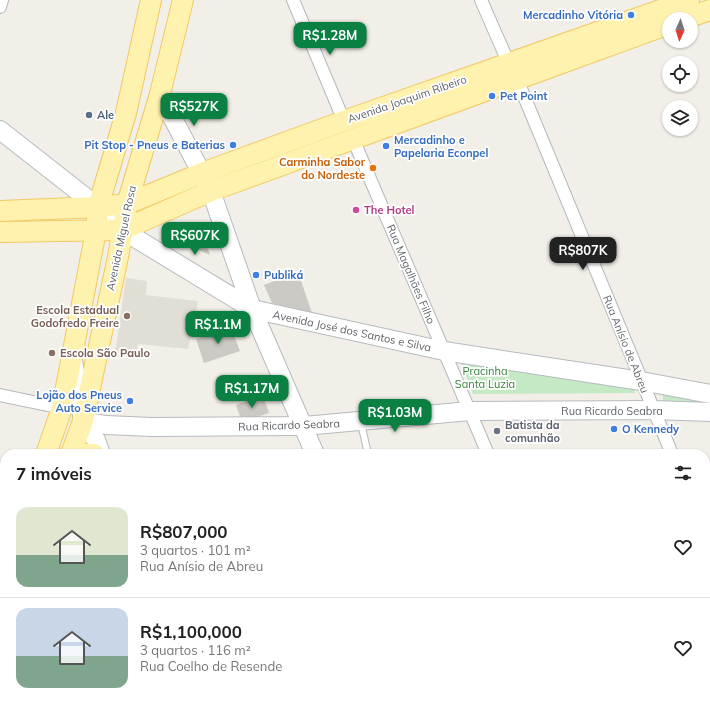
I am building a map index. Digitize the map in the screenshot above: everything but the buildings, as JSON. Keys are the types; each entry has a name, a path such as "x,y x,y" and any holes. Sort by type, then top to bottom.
{"main road":[{"path":"48,449 62,408 96,231 98,207 126,113 151,0"},
{"name":"Avenida Miguel Rosa","path":"73,449 83,421 118,257 127,204 160,94 183,0"},
{"name":"Avenida Joaquim Ribeiro","path":"0,211 98,207 127,204 202,173 349,130 513,71 689,0"},
{"path":"698,14 710,10"},
{"name":"Avenida Joaquim Ribeiro","path":"513,71 662,26"},
{"path":"160,94 211,191 252,309 313,449"},
{"name":"Avenida José dos Santos e Silva","path":"0,130 98,207 122,230 252,309 444,351 641,381 710,394"},
{"name":"Avenida Joaquim Ribeiro","path":"122,230 349,130"},
{"path":"0,232 122,230"},
{"path":"72,356 83,421 96,440 99,449"},
{"name":"Rua Ricardo Seabra","path":"83,421 106,425 152,427 304,426 470,411 654,410 710,412"}],"street":[{"path":"0,7 2,0"},
{"name":"Rua Magalhães Filho","path":"293,0 486,449"},
{"name":"Rua Anísio de Abreu","path":"481,0 513,71 670,449"},
{"path":"0,395 62,408"}],"lane":[{"path":"361,421 367,449"}],"shaded area":[{"path":"126,278 147,281 146,295 198,301 188,349 138,344 136,356 115,354"}],"green space":[{"name":"Pracinha Santa Luzia","path":"458,355 633,385 635,393 473,394"},
{"path":"663,394 710,400 710,408 663,405"}],"place":[{"name":"Mercadinho Vitória","path":"631,15"},
{"name":"Pet Point","path":"492,96"},
{"name":"Ale","path":"89,115"},
{"name":"Pit Stop - Pneus e Baterias","path":"233,145"},
{"name":"Mercadinho e Papelaria Econpel","path":"386,146"},
{"name":"Carminha Sabor do Nordeste","path":"373,168"},
{"name":"The Hotel","path":"356,210"},
{"name":"Publiká","path":"256,275"},
{"name":"Escola Estadual Godofredo Freire","path":"127,316"},
{"name":"Escola São Paulo","path":"52,353"},
{"name":"Lojão dos Pneus Auto Service","path":"130,401"},
{"name":"O Kennedy","path":"614,429"},
{"name":"Batista da comunhão","path":"497,431"}]}
